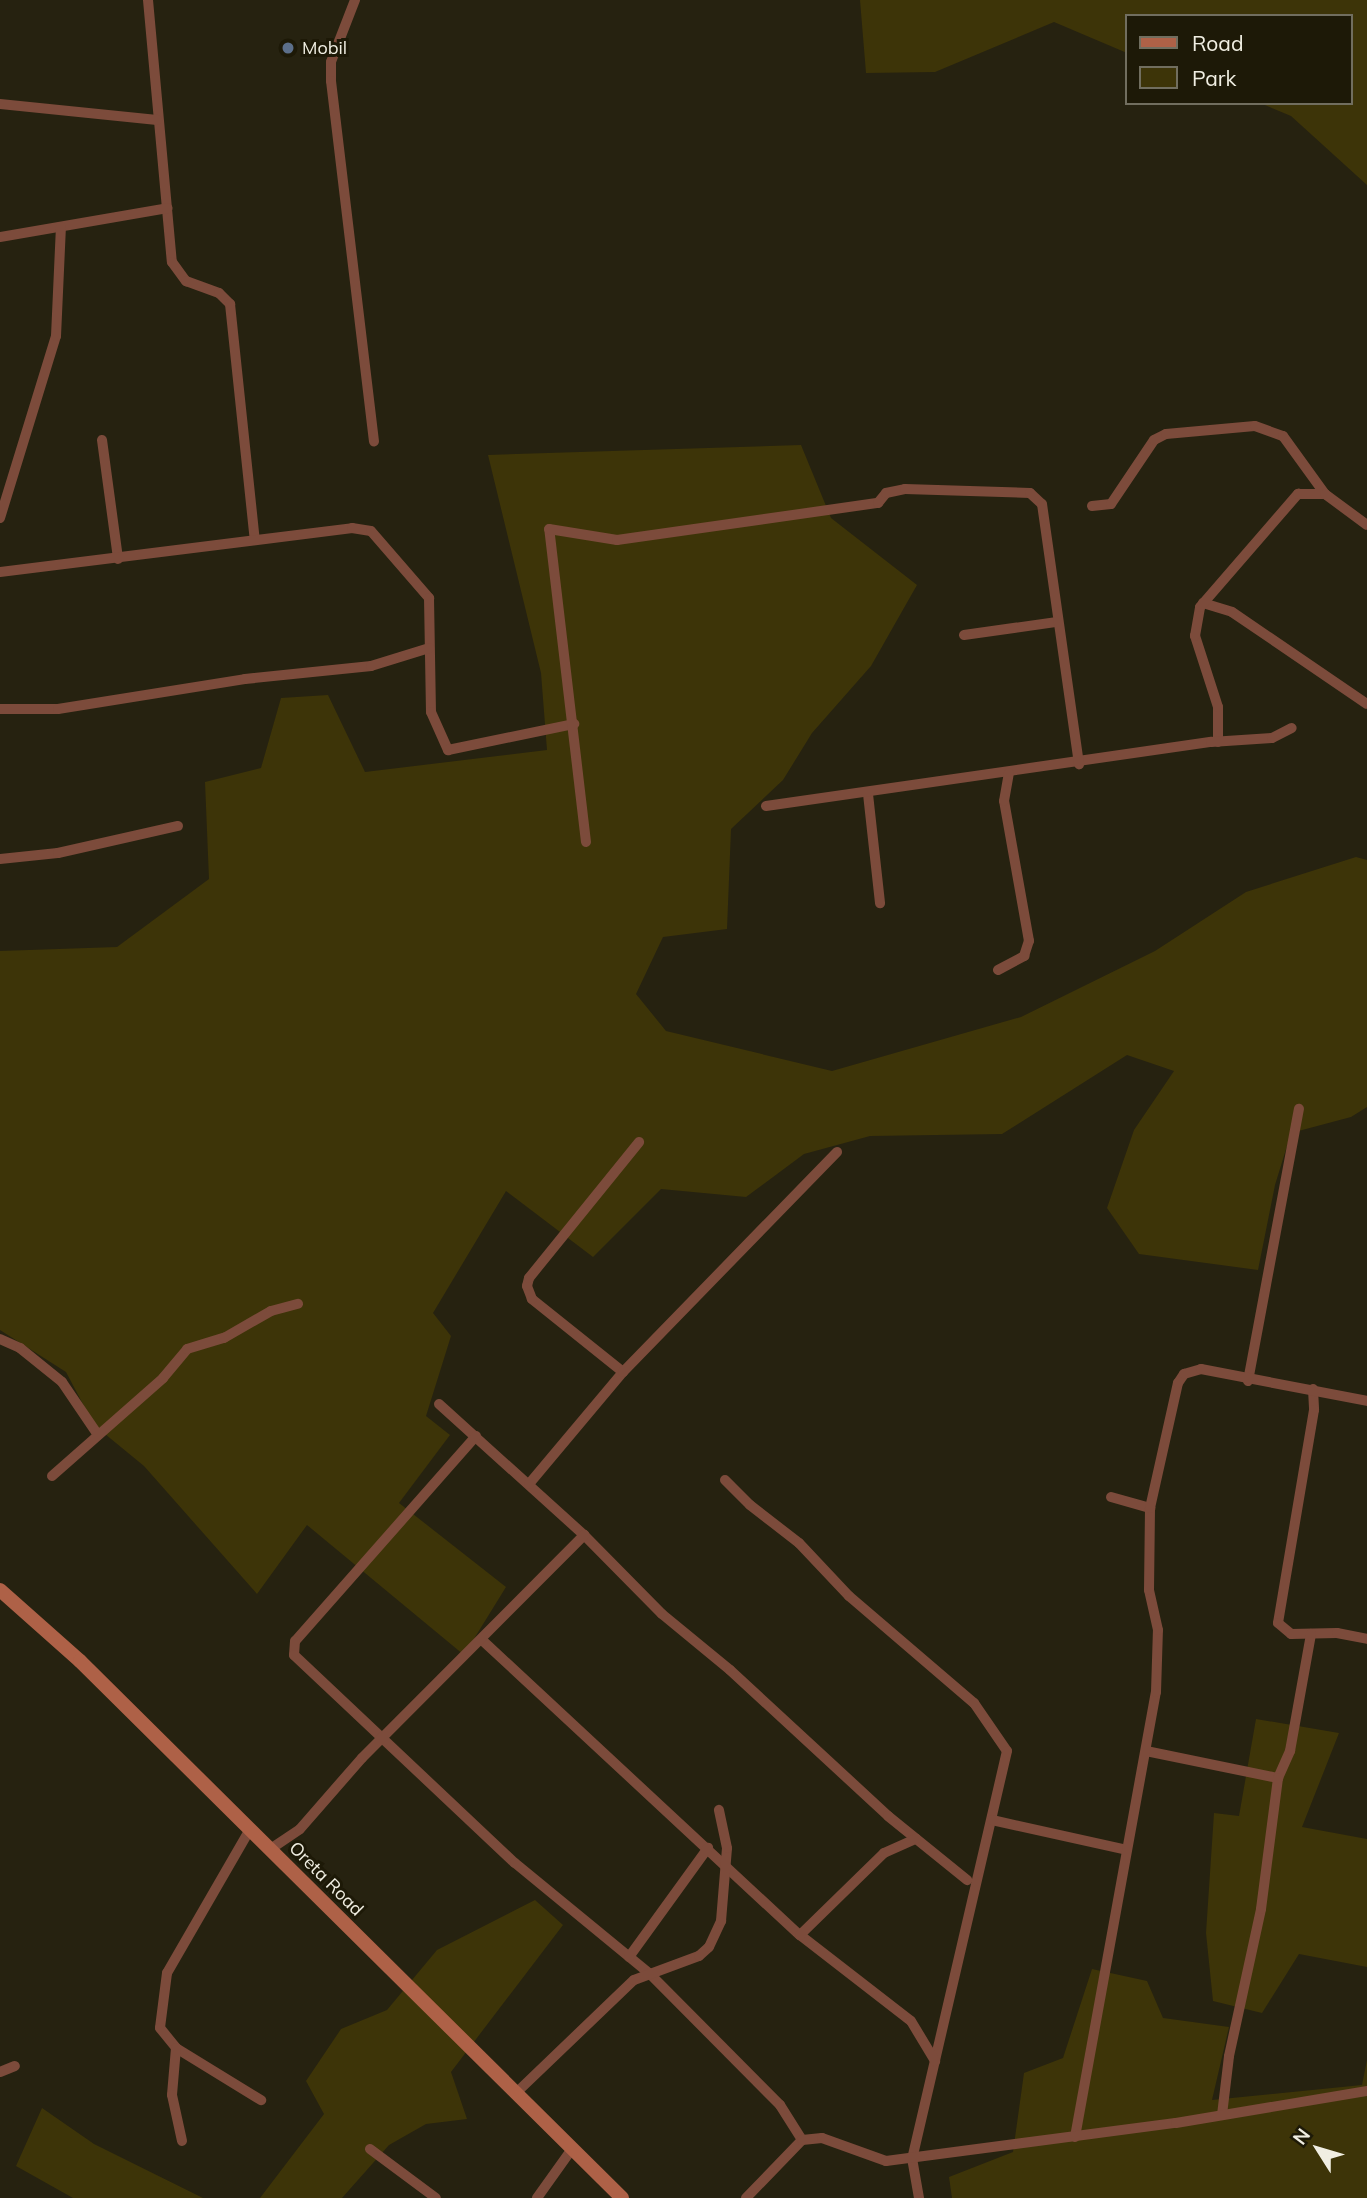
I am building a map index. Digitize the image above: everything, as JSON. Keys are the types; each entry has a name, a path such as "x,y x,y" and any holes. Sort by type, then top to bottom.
{"street":[{"path":"148,0 156,120 172,262 177,274 219,293 230,303 254,540"},
{"path":"355,0 331,62 331,81 374,441"},
{"path":"0,104 156,120"},
{"path":"0,237 168,208"},
{"path":"0,518 56,336 61,227"},
{"path":"1092,506 1111,504 1154,440 1166,434 1255,426 1283,436 1325,494 1367,525"},
{"path":"102,440 118,559"},
{"path":"586,842 549,529 617,540 878,503 887,493 905,489 1030,493 1042,504 1079,764"},
{"path":"1218,741 1219,707 1195,636 1203,603 1290,500 1308,492 1325,494"},
{"path":"0,572 352,528 371,531 429,598 431,712 448,750 574,723"},
{"path":"1203,603 1232,612 1367,704"},
{"path":"964,635 1057,622"},
{"path":"0,709 58,709 245,679 371,666 429,648"},
{"path":"766,806 1079,764 1218,741 1272,738 1292,727"},
{"path":"998,970 1024,956 1029,941 1004,801 1009,773"},
{"path":"868,794 880,903"},
{"path":"0,859 58,853 178,825"},
{"path":"1248,1381 1299,1109"},
{"path":"623,1372 532,1299 527,1286 529,1278 639,1142"},
{"path":"529,1484 623,1372 837,1152"},
{"path":"52,1476 96,1432 163,1378 195,1344 224,1338 271,1311 298,1304"},
{"path":"0,1339 20,1348 56,1377 96,1432"},
{"path":"1075,2137 1156,1692 1158,1630 1149,1590 1150,1508 1180,1377 1201,1369 1248,1381 1313,1389 1367,1401"},
{"path":"1313,1389 1314,1410 1278,1623 1287,1632 1337,1633 1367,1639"},
{"path":"439,1404 584,1535 662,1614 916,1839 967,1880"},
{"path":"476,1436 295,1641 292,1650 515,1863 649,1973 780,2105 802,2140"},
{"path":"725,1479 750,1505 799,1543 849,1597 974,1703 1007,1751 912,2158 919,2198"},
{"path":"1111,1497 1150,1508"},
{"path":"269,1850 300,1829 362,1758 386,1739 584,1535"},
{"name":"Oreta Road","path":"0,1590 80,1661 622,2198"},
{"path":"1222,2115 1229,2056 1261,1909 1278,1778 1290,1751 1311,1634"},
{"path":"482,1640 800,1935 911,2021 935,2061"},
{"path":"1146,1751 1278,1778"},
{"path":"516,2094 634,1980 699,1956 709,1947 720,1921 725,1863 726,1836 719,1810"},
{"path":"992,1820 1127,1850"},
{"path":"250,1831 165,1977 160,2028 176,2048 261,2100"},
{"path":"800,1935 884,1853 916,1839"},
{"path":"629,1957 708,1848"},
{"path":"176,2048 172,2095 182,2141"},
{"path":"0,2072 15,2066"},
{"path":"746,2198 802,2140 822,2138 886,2161 1075,2137 1367,2091"},
{"path":"370,2149 436,2198"},
{"path":"537,2198 572,2150"}],"green space":[{"path":"860,0 1367,0 1367,185 1291,116 1265,105 1353,105 1353,14 1126,14 1126,53 1054,22 935,72 866,73"},
{"path":"801,445 831,518 917,585 871,666 812,733 783,780 731,829 727,929 663,937 636,994 666,1031 832,1071 1021,1017 1155,951 1246,892 1356,857 1367,860 1367,1107 1351,1117 1291,1133 1275,1185 1258,1270 1139,1254 1107,1208 1134,1130 1174,1071 1127,1055 1002,1134 870,1136 804,1154 746,1197 661,1189 593,1257 506,1191 433,1313 451,1336 426,1416 450,1435 399,1503 506,1587 464,1655 307,1525 257,1594 144,1466 94,1425 66,1372 0,1330 0,951 117,947 209,879 205,782 261,768 281,698 328,695 365,772 547,750 541,673 488,455"},
{"path":"1256,1719 1339,1733 1302,1827 1367,1839 1367,1967 1299,1954 1262,2013 1213,2001 1206,1933 1214,1813 1239,1816"},
{"path":"535,1900 563,1925 451,2072 467,2119 426,2124 389,2145 342,2198 260,2198 324,2114 306,2081 341,2029 387,2010 437,1950"},
{"path":"1092,1969 1147,1981 1163,2018 1229,2027 1212,2100 1362,2085 1367,2060 1367,2198 952,2198 949,2177 1013,2152 1024,2073 1063,2058"},
{"path":"42,2108 94,2144 203,2198 73,2198 16,2166"}],"place":[{"name":"Mobil","path":"288,48"}]}
